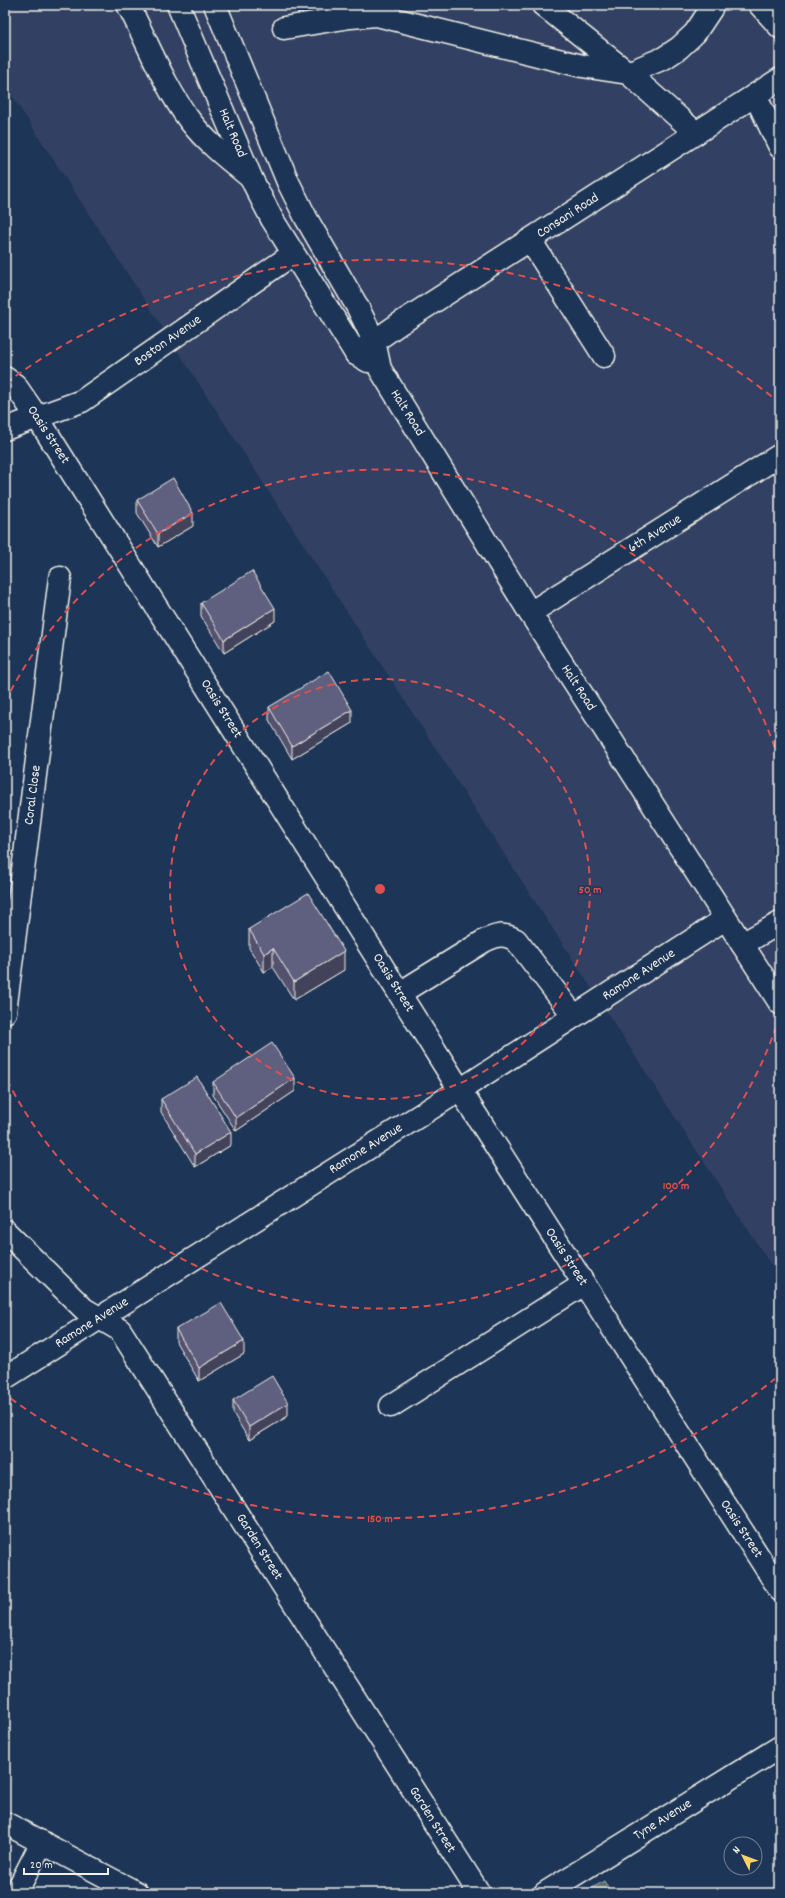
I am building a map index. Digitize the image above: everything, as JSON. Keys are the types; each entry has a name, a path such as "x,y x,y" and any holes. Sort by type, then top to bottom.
{"street":[{"path":"128,5 166,80 190,120 212,146 252,180"},
{"name":"Halt Road","path":"178,5 252,180 293,254 356,354 380,369"},
{"name":"Halt Road","path":"215,5 288,182 306,218 357,306 374,342 380,369 530,613 780,1003"},
{"path":"543,5 628,73 696,133"},
{"path":"284,28 350,17 377,15 582,66 628,73 664,58 679,48 695,33 711,9 712,5"},
{"path":"760,5 780,27"},
{"name":"Consani Road","path":"356,354 780,78"},
{"path":"755,95 780,147"},
{"path":"530,240 604,356"},
{"name":"Boston Avenue","path":"5,429 37,416 82,401 293,254"},
{"name":"Oasis Street","path":"5,378 15,385 37,416 460,1090 780,1590"},
{"name":"6th Avenue","path":"530,613 780,454"},
{"name":"Coral Close","path":"5,1012 60,578"},
{"name":"Ramone Avenue","path":"5,1378 460,1090 725,919"},
{"path":"742,944 780,923"},
{"path":"400,994 484,941 495,936 507,935 516,940 574,1016"},
{"name":"Garden Street","path":"5,1231 84,1309 120,1330 479,1893"},
{"path":"391,1406 584,1284"},
{"name":"Tyne Avenue","path":"545,1893 780,1746"},
{"path":"5,1823 137,1893"},
{"path":"16,1893 42,1842"}],"shaded area":[{"path":"5,5 780,5 780,1279 5,85"}],"green space":[{"path":"604,1881 612,1893 584,1893"}],"building":[{"path":"173,478 193,513 158,534 137,500"},
{"path":"252,571 275,608 224,640 201,603"},
{"path":"329,671 352,710 292,746 269,707"},
{"path":"308,893 344,951 294,982 273,948 264,954 249,929"},
{"path":"272,1043 295,1078 236,1118 213,1082"},
{"path":"197,1077 231,1132 195,1154 161,1099"},
{"path":"221,1303 244,1341 199,1368 176,1329"},
{"path":"272,1376 288,1403 249,1427 233,1400"}]}
